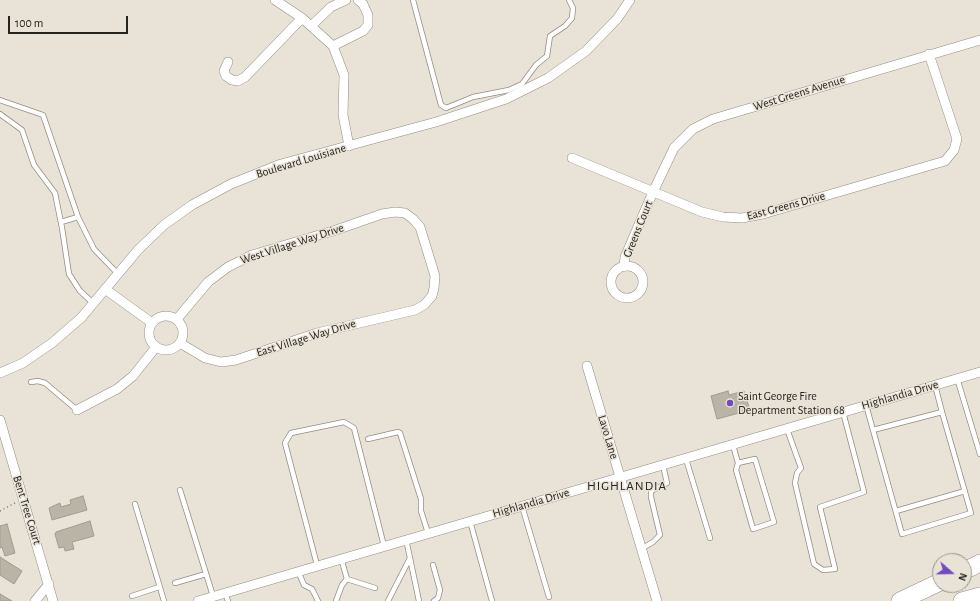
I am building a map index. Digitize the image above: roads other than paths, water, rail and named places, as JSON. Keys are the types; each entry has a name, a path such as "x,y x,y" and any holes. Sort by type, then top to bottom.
{"highway":[{"path":"900,601 932,586"},
{"path":"962,601 980,596"}],"street":[{"path":"275,0 302,18 333,46 344,74 343,115 349,146"},
{"path":"311,26 332,7 346,0"},
{"path":"333,46 363,31 368,25 368,15 363,4 358,0"},
{"name":"Boulevard Louisiane","path":"0,373 23,363 52,343 81,318 138,250 164,226 205,198 231,184 282,164 436,122 506,99 548,78 586,51 617,19 630,0"},
{"path":"228,62 224,70 226,76 232,80 238,81 245,77 302,18"},
{"name":"West Greens Avenue","path":"652,192 674,148 693,129 713,119 980,40"},
{"name":"East Greens Drive","path":"572,158 702,212 722,218 742,218 763,214 945,161 954,150 957,139 929,54"},
{"name":"Greens Court","path":"624,267 625,257 652,192"},
{"name":"West Village Way Drive","path":"177,319 208,282 228,267 252,255 336,230 382,214 395,212 405,213 413,219 420,228 435,276 432,296"},
{"path":"105,289 152,323"},
{"name":"East Village Way Drive","path":"180,343 205,358 221,362 236,360 316,333 415,310 424,305 432,296"},
{"path":"162,316 169,316 177,319 183,330 180,343 168,350 156,347 150,340 149,335 152,323 162,316"},
{"path":"77,410 117,389 133,376 156,347"},
{"name":"Lavo Lane","path":"587,366 657,601"},
{"name":"Highlandia Drive","path":"198,601 213,596 227,597 317,565 621,478 980,372"},
{"name":"Bent Tree Court","path":"0,420 53,601"},
{"path":"34,601 49,584"}],"lane":[{"path":"413,0 441,105 446,108 472,97 509,90 522,84 536,65 547,56 550,36 565,26 572,18 573,8 569,0"},
{"path":"0,100 43,115 78,217 94,249 118,274"},
{"path":"0,114 22,130 34,165 55,193 69,274 80,291 93,303"},
{"path":"61,222 78,217"},
{"path":"957,378 980,454"},
{"path":"31,382 38,381 45,383 77,410"},
{"path":"866,405 902,534 972,513 935,385"},
{"path":"787,429 801,468 795,483 814,564 823,570 835,569 820,507 864,492 843,412"},
{"path":"873,430 942,412"},
{"path":"317,565 285,443 291,434 344,422 354,428 384,546"},
{"path":"368,439 398,432 400,434 421,499 420,511 428,533"},
{"path":"733,445 738,463 736,470 753,529 774,522 756,459 738,463"},
{"path":"686,459 710,538"},
{"path":"641,549 653,542 660,535 650,497 651,491 667,484 663,465"},
{"path":"180,490 213,596"},
{"path":"896,511 965,490"},
{"path":"135,504 164,601"},
{"path":"522,506 549,597"},
{"path":"470,521 492,601"},
{"path":"406,539 419,601"},
{"path":"341,558 347,579"},
{"path":"388,601 410,558"},
{"path":"433,565 440,590 438,598 434,601"},
{"path":"298,571 304,585 312,589 318,601"},
{"path":"175,583 206,574"},
{"path":"347,579 375,588"},
{"path":"336,601 342,585 347,579"},
{"path":"132,596 159,587"}],"place":[{"name":"Saint George Fire Department Station 68","path":"730,403"}],"district":[{"name":"HIGHLANDIA","path":"627,486"}]}
